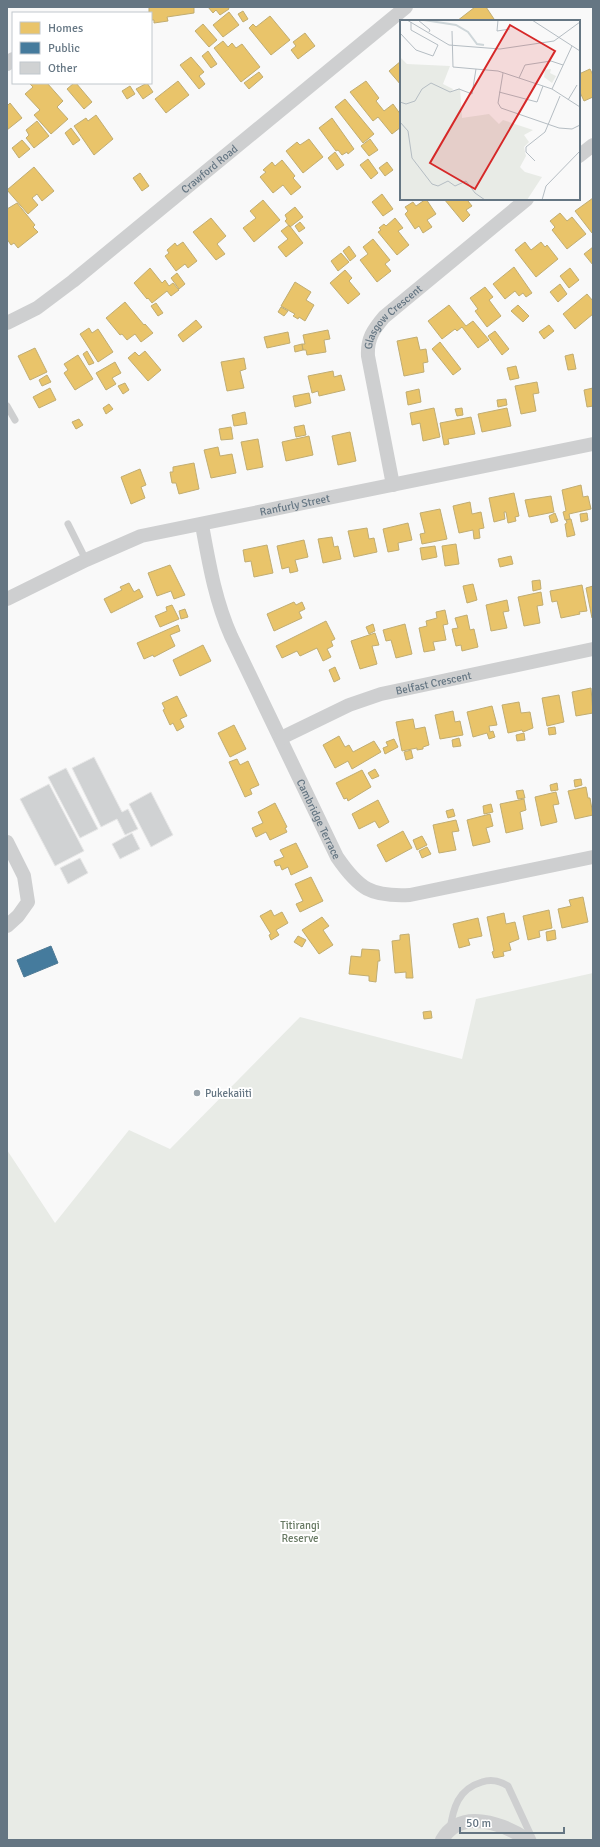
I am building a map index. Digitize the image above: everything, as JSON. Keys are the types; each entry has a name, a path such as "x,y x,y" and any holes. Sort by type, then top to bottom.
{"street":[{"name":"Crawford Road","path":"7,323 37,308 73,282 406,7"},
{"path":"580,155 593,145"},
{"name":"Glasgow Crescent","path":"393,485 368,356 367,345 370,336 384,318 526,200"},
{"name":"Ranfurly Street","path":"7,598 86,560 141,536 202,525 593,444"},
{"name":"Cambridge Terrace","path":"202,525 221,614 337,857 349,875 375,893 389,896 410,895 593,857"},
{"name":"Belfast Crescent","path":"281,738 349,705 381,694 593,649"},
{"path":"7,842 24,876 28,902 18,916 7,926"},
{"path":"446,1835 466,1823 485,1821 507,1828 528,1840"}],"lane":[{"path":"7,406 15,420"},
{"path":"68,524 86,560"},
{"path":"446,1835 454,1811 463,1792 468,1787 475,1784 493,1780 503,1782 508,1786 533,1840"}],"green space":[{"name":"Titirangi Reserve","path":"593,973 593,1840 7,1840 7,1150 55,1223 129,1130 170,1149 300,1017 462,1059 476,999"}],"building: Homes":[{"path":"149,7 194,7 194,13 167,17 168,21 154,23 154,20 152,20 152,12 149,12"},
{"path":"208,7 228,7 229,9 220,15 216,10 213,13"},
{"path":"475,7 486,7 494,19 492,20 458,20"},
{"path":"243,11 248,19 243,22 238,14"},
{"path":"229,12 239,25 223,37 213,25"},
{"path":"270,16 290,40 271,55 249,28 253,24 256,27"},
{"path":"203,24 217,40 209,47 195,31"},
{"path":"305,33 315,46 298,59 291,50 296,46 293,42"},
{"path":"223,41 228,47 232,43 236,48 242,44 260,67 241,82 214,48"},
{"path":"208,51 217,64 211,68 202,56"},
{"path":"191,57 204,72 199,76 205,84 199,89 180,65"},
{"path":"400,62 400,84 389,71"},
{"path":"590,69 593,75 593,97 584,101 580,92 580,74"},
{"path":"259,72 263,77 249,89 244,83"},
{"path":"178,81 189,95 166,113 155,99"},
{"path":"366,81 379,98 376,101 384,111 393,104 400,114 400,128 392,134 378,117 373,121 350,92"},
{"path":"30,84 48,84 63,101 57,107 68,119 51,134 34,115 40,110 25,94 33,87"},
{"path":"73,84 77,84 92,102 84,109 67,89"},
{"path":"148,84 153,92 143,99 136,89"},
{"path":"130,86 135,94 127,99 122,91"},
{"path":"345,99 374,134 363,143 335,107"},
{"path":"10,103 22,118 7,130 7,106"},
{"path":"96,115 113,139 94,155 74,126 86,118 88,121"},
{"path":"332,118 354,149 348,154 347,152 342,155 338,150 336,151 319,128"},
{"path":"37,121 49,136 34,148 26,138 29,135 26,130"},
{"path":"71,128 80,140 73,145 65,133"},
{"path":"309,139 323,157 303,173 286,151 297,142 300,145"},
{"path":"370,139 378,150 369,156 361,146"},
{"path":"22,140 30,149 19,158 12,148"},
{"path":"335,152 344,165 337,170 328,158"},
{"path":"368,159 378,173 371,179 360,165"},
{"path":"282,160 295,176 293,178 301,187 291,195 283,185 273,193 260,177 266,172 263,170 272,162 275,166"},
{"path":"387,162 393,170 385,176 379,168"},
{"path":"34,167 54,191 42,201 37,194 32,198 38,205 28,214 7,190"},
{"path":"140,173 149,186 142,191 133,178"},
{"path":"382,194 393,209 383,216 372,202"},
{"path":"593,198 593,232 592,233 575,211"},
{"path":"263,200 280,220 254,242 243,228 256,218 250,211"},
{"path":"427,200 436,214 427,220 432,227 423,233 419,226 415,229 405,214 408,211 405,207 413,202 416,206"},
{"path":"445,200 470,200 468,201 472,206 466,210 470,215 463,222"},
{"path":"17,203 35,225 33,227 38,232 18,248 14,243 11,245 7,239 7,209"},
{"path":"295,207 303,217 290,227 285,221 287,219 285,215"},
{"path":"560,213 567,221 572,217 586,234 567,249 552,230 555,227 550,221"},
{"path":"211,218 226,236 217,244 225,254 216,260 193,232"},
{"path":"395,218 403,228 398,231 409,245 397,255 378,232 381,230 379,228 384,224 386,226"},
{"path":"300,222 305,228 299,232 295,226"},
{"path":"289,225 303,243 286,257 278,247 288,239 281,231"},
{"path":"373,239 390,260 385,264 391,271 377,282 360,260 368,254 363,247"},
{"path":"183,242 197,261 188,268 185,264 176,271 165,256 169,253 167,250 175,243 177,246"},
{"path":"525,242 531,250 541,242 545,247 547,245 558,259 536,277 515,250"},
{"path":"349,246 356,256 350,261 343,251"},
{"path":"593,247 593,265 584,254"},
{"path":"341,253 349,262 338,271 331,261"},
{"path":"514,267 532,293 526,297 523,293 519,296 515,291 505,299 493,284"},
{"path":"150,268 162,283 165,280 169,286 173,283 179,290 171,296 167,291 152,303 134,283"},
{"path":"570,268 579,280 569,288 560,276"},
{"path":"345,270 352,278 349,281 360,294 348,304 330,283"},
{"path":"177,273 185,284 179,289 171,278"},
{"path":"295,282 311,292 306,300 314,305 305,321 299,317 298,319 293,316 295,314 281,306"},
{"path":"560,284 567,294 558,302 550,292"},
{"path":"485,287 493,297 489,300 501,316 487,327 475,311 478,309 470,298"},
{"path":"587,294 593,301 593,314 575,329 563,314"},
{"path":"125,302 144,325 145,324 153,333 141,342 135,334 127,340 122,334 120,335 106,318"},
{"path":"156,303 163,313 158,316 151,306"},
{"path":"449,305 466,326 473,321 489,340 478,348 462,327 457,331 455,329 442,339 428,321"},
{"path":"518,305 529,316 523,322 511,311"},
{"path":"281,307 288,311 284,316 278,312"},
{"path":"196,320 202,327 183,342 178,335"},
{"path":"549,325 554,331 544,339 539,332"},
{"path":"89,328 92,333 98,329 113,352 98,362 80,334"},
{"path":"328,330 330,339 324,340 326,352 307,355 306,350 303,350 302,344 305,344 303,335"},
{"path":"495,331 509,349 502,355 488,336"},
{"path":"288,332 290,343 267,348 264,337"},
{"path":"417,337 420,350 426,349 428,362 423,363 424,372 404,376 397,341"},
{"path":"440,342 461,369 453,375 432,349"},
{"path":"302,344 303,350 295,352 294,346"},
{"path":"35,348 47,372 30,380 18,356"},
{"path":"87,351 94,363 89,365 83,354"},
{"path":"145,351 161,370 148,381 128,358 135,352 139,356"},
{"path":"573,354 576,369 568,370 565,356"},
{"path":"78,355 93,379 75,390 64,373 68,370 64,364"},
{"path":"244,358 246,369 240,371 244,388 227,391 221,362"},
{"path":"115,362 121,373 112,378 116,384 106,390 96,373"},
{"path":"516,366 519,378 510,380 507,368"},
{"path":"333,371 334,377 341,375 345,390 319,396 318,391 312,393 308,376"},
{"path":"47,375 51,382 42,386 39,380"},
{"path":"537,382 539,393 533,394 536,411 521,414 515,386"},
{"path":"125,383 129,390 123,394 118,386"},
{"path":"50,388 56,400 39,408 33,397"},
{"path":"593,388 593,406 587,407 584,390"},
{"path":"419,389 421,402 408,405 406,392"},
{"path":"309,393 311,403 295,407 293,396"},
{"path":"506,399 507,405 498,407 497,400"},
{"path":"109,404 113,409 106,414 103,408"},
{"path":"434,408 440,437 423,441 420,423 412,425 410,413"},
{"path":"462,408 463,415 457,416 455,409"},
{"path":"507,408 511,426 482,432 478,414"},
{"path":"245,412 247,424 234,426 232,415"},
{"path":"471,417 475,434 448,439 449,444 444,445 440,423"},
{"path":"79,419 83,425 76,429 72,422"},
{"path":"304,425 306,435 296,437 294,427"},
{"path":"231,427 233,439 221,440 219,429"},
{"path":"350,432 356,461 338,465 332,436"},
{"path":"309,436 313,455 286,461 282,442"},
{"path":"258,439 263,467 247,470 241,442"},
{"path":"218,447 220,456 232,454 236,473 211,478 204,450"},
{"path":"194,463 199,489 179,494 176,483 172,483 170,472 173,472 173,467"},
{"path":"140,469 146,485 141,487 145,498 131,504 121,477"},
{"path":"581,485 583,497 588,496 591,509 569,514 570,519 565,520 563,512 566,511 562,490"},
{"path":"514,493 519,516 515,517 516,521 508,523 506,512 504,512 505,519 494,522 489,498"},
{"path":"551,496 554,512 529,517 525,500"},
{"path":"470,502 472,514 481,512 484,528 479,529 480,538 474,539 473,530 459,533 453,506"},
{"path":"440,509 447,539 422,544 420,534 425,533 420,513"},
{"path":"555,513 558,521 551,523 549,516"},
{"path":"587,513 588,520 581,522 580,514"},
{"path":"571,519 575,535 567,537 565,524 567,523 566,520"},
{"path":"408,523 412,540 398,543 399,550 388,552 383,529"},
{"path":"367,528 369,539 374,538 377,552 354,557 348,531"},
{"path":"332,537 334,547 338,546 341,559 323,563 318,539"},
{"path":"304,540 308,557 295,560 298,571 290,573 289,567 282,569 277,546"},
{"path":"456,544 459,564 445,566 442,546"},
{"path":"267,545 273,573 254,577 251,561 245,562 243,550"},
{"path":"435,546 437,557 422,560 420,548"},
{"path":"511,556 513,564 500,567 498,559"},
{"path":"170,565 185,595 174,599 171,591 157,596 148,573"},
{"path":"540,580 541,589 533,591 532,581"},
{"path":"129,583 134,592 139,589 143,597 111,613 104,599 122,590 120,587"},
{"path":"473,584 477,600 467,603 463,586"},
{"path":"582,585 587,611 561,618 557,601 552,602 550,591"},
{"path":"593,586 593,618 592,618 586,588"},
{"path":"541,592 543,605 537,606 540,623 524,626 518,597"},
{"path":"507,600 509,611 503,612 507,628 491,631 486,605"},
{"path":"294,602 296,605 302,602 305,609 299,612 302,618 274,631 267,614"},
{"path":"172,605 179,619 160,627 155,616 167,611 166,607"},
{"path":"185,609 188,617 181,619 179,611"},
{"path":"445,610 448,624 443,625 446,640 433,642 435,650 424,652 419,628 427,626 426,621 437,618 436,612"},
{"path":"467,615 470,630 474,629 478,647 462,651 461,645 456,646 452,629 458,628 455,618"},
{"path":"326,621 335,639 331,641 333,646 327,649 331,657 323,661 317,648 300,656 297,651 282,658 276,646"},
{"path":"373,624 375,631 369,634 366,627"},
{"path":"405,624 412,654 396,658 391,640 386,641 383,630"},
{"path":"178,625 180,631 170,635 175,646 154,657 153,655 144,659 137,643"},
{"path":"375,633 379,645 372,646 377,664 360,669 351,641"},
{"path":"203,645 211,661 180,676 173,660"},
{"path":"335,667 340,679 334,682 329,670"},
{"path":"591,688 593,713 576,716 572,692"},
{"path":"559,695 564,722 547,726 542,698"},
{"path":"177,696 187,716 180,719 184,727 177,731 173,723 170,725 163,710 165,709 162,703"},
{"path":"519,702 521,713 530,712 533,728 523,732 522,730 508,733 502,705"},
{"path":"492,706 497,725 489,726 490,732 493,731 495,737 489,739 487,733 473,737 467,712"},
{"path":"453,711 455,722 460,721 463,735 440,739 435,715"},
{"path":"413,719 415,729 425,727 429,745 423,747 423,749 417,750 417,748 402,751 396,722"},
{"path":"234,725 246,749 230,757 218,733"},
{"path":"555,727 556,734 549,735 548,728"},
{"path":"524,733 525,740 517,741 516,735"},
{"path":"339,736 345,747 349,745 353,752 374,741 381,752 352,769 348,761 335,768 323,745"},
{"path":"459,738 461,746 453,747 452,740"},
{"path":"394,739 398,747 385,754 383,748 388,746 386,742"},
{"path":"411,750 413,758 406,760 404,752"},
{"path":"237,759 240,765 248,761 259,785 250,789 252,794 245,797 229,762"},
{"path":"375,769 379,776 372,779 368,773"},
{"path":"362,770 371,787 348,801 347,798 344,799 336,783"},
{"path":"581,779 582,785 575,787 574,780"},
{"path":"557,783 558,790 551,791 550,785"},
{"path":"586,787 588,798 590,798 593,815 575,819 568,791"},
{"path":"523,790 525,798 518,799 516,791"},
{"path":"556,792 559,804 553,805 557,822 541,826 535,797"},
{"path":"524,799 526,810 520,812 523,829 506,833 500,804"},
{"path":"378,800 389,822 379,828 375,821 359,829 352,814"},
{"path":"275,803 287,827 285,828 287,832 270,840 266,832 256,837 252,828 263,823 258,812"},
{"path":"491,804 493,812 484,814 483,806"},
{"path":"453,809 455,816 448,818 446,811"},
{"path":"490,814 493,826 486,828 490,842 473,846 467,820"},
{"path":"456,820 459,831 452,832 456,850 439,853 433,825"},
{"path":"403,831 412,848 386,862 377,845"},
{"path":"422,836 427,845 417,850 413,840"},
{"path":"296,843 308,867 291,875 288,867 282,870 280,865 276,866 274,861 284,857 280,850"},
{"path":"427,847 431,854 422,858 419,851"},
{"path":"311,877 323,901 300,912 296,904 303,901 295,884"},
{"path":"583,897 588,922 562,928 558,909 571,906 569,900"},
{"path":"271,910 274,916 282,912 288,923 276,930 279,935 271,940 269,935 271,934 260,916"},
{"path":"549,910 552,928 539,931 540,937 528,940 523,916"},
{"path":"504,913 506,924 515,922 519,939 509,943 511,950 503,952 504,956 494,958 487,917"},
{"path":"322,917 329,926 323,930 333,945 319,954 302,930"},
{"path":"478,918 482,936 468,939 470,945 459,948 453,924"},
{"path":"555,930 556,939 547,941 546,932"},
{"path":"409,934 413,978 406,978 406,972 395,973 392,941 400,940 400,935"},
{"path":"298,936 306,940 302,947 294,942"},
{"path":"362,949 379,950 380,961 378,961 376,982 369,981 369,976 349,974 351,956 361,957"},
{"path":"431,1011 432,1018 424,1019 423,1012"}],"building: Public":[{"path":"51,946 58,963 24,977 17,960"}],"building: Other":[{"path":"94,757 122,812 128,809 138,829 125,835 117,819 101,827 72,768"},
{"path":"66,768 98,829 80,838 48,777"},
{"path":"49,784 84,851 55,866 20,799"},
{"path":"151,792 173,835 151,847 129,804"},
{"path":"132,833 140,849 120,859 112,844"},
{"path":"80,858 88,873 68,884 60,868"}],"place":[{"name":"Pukekaiiti","path":"197,1093"}]}
